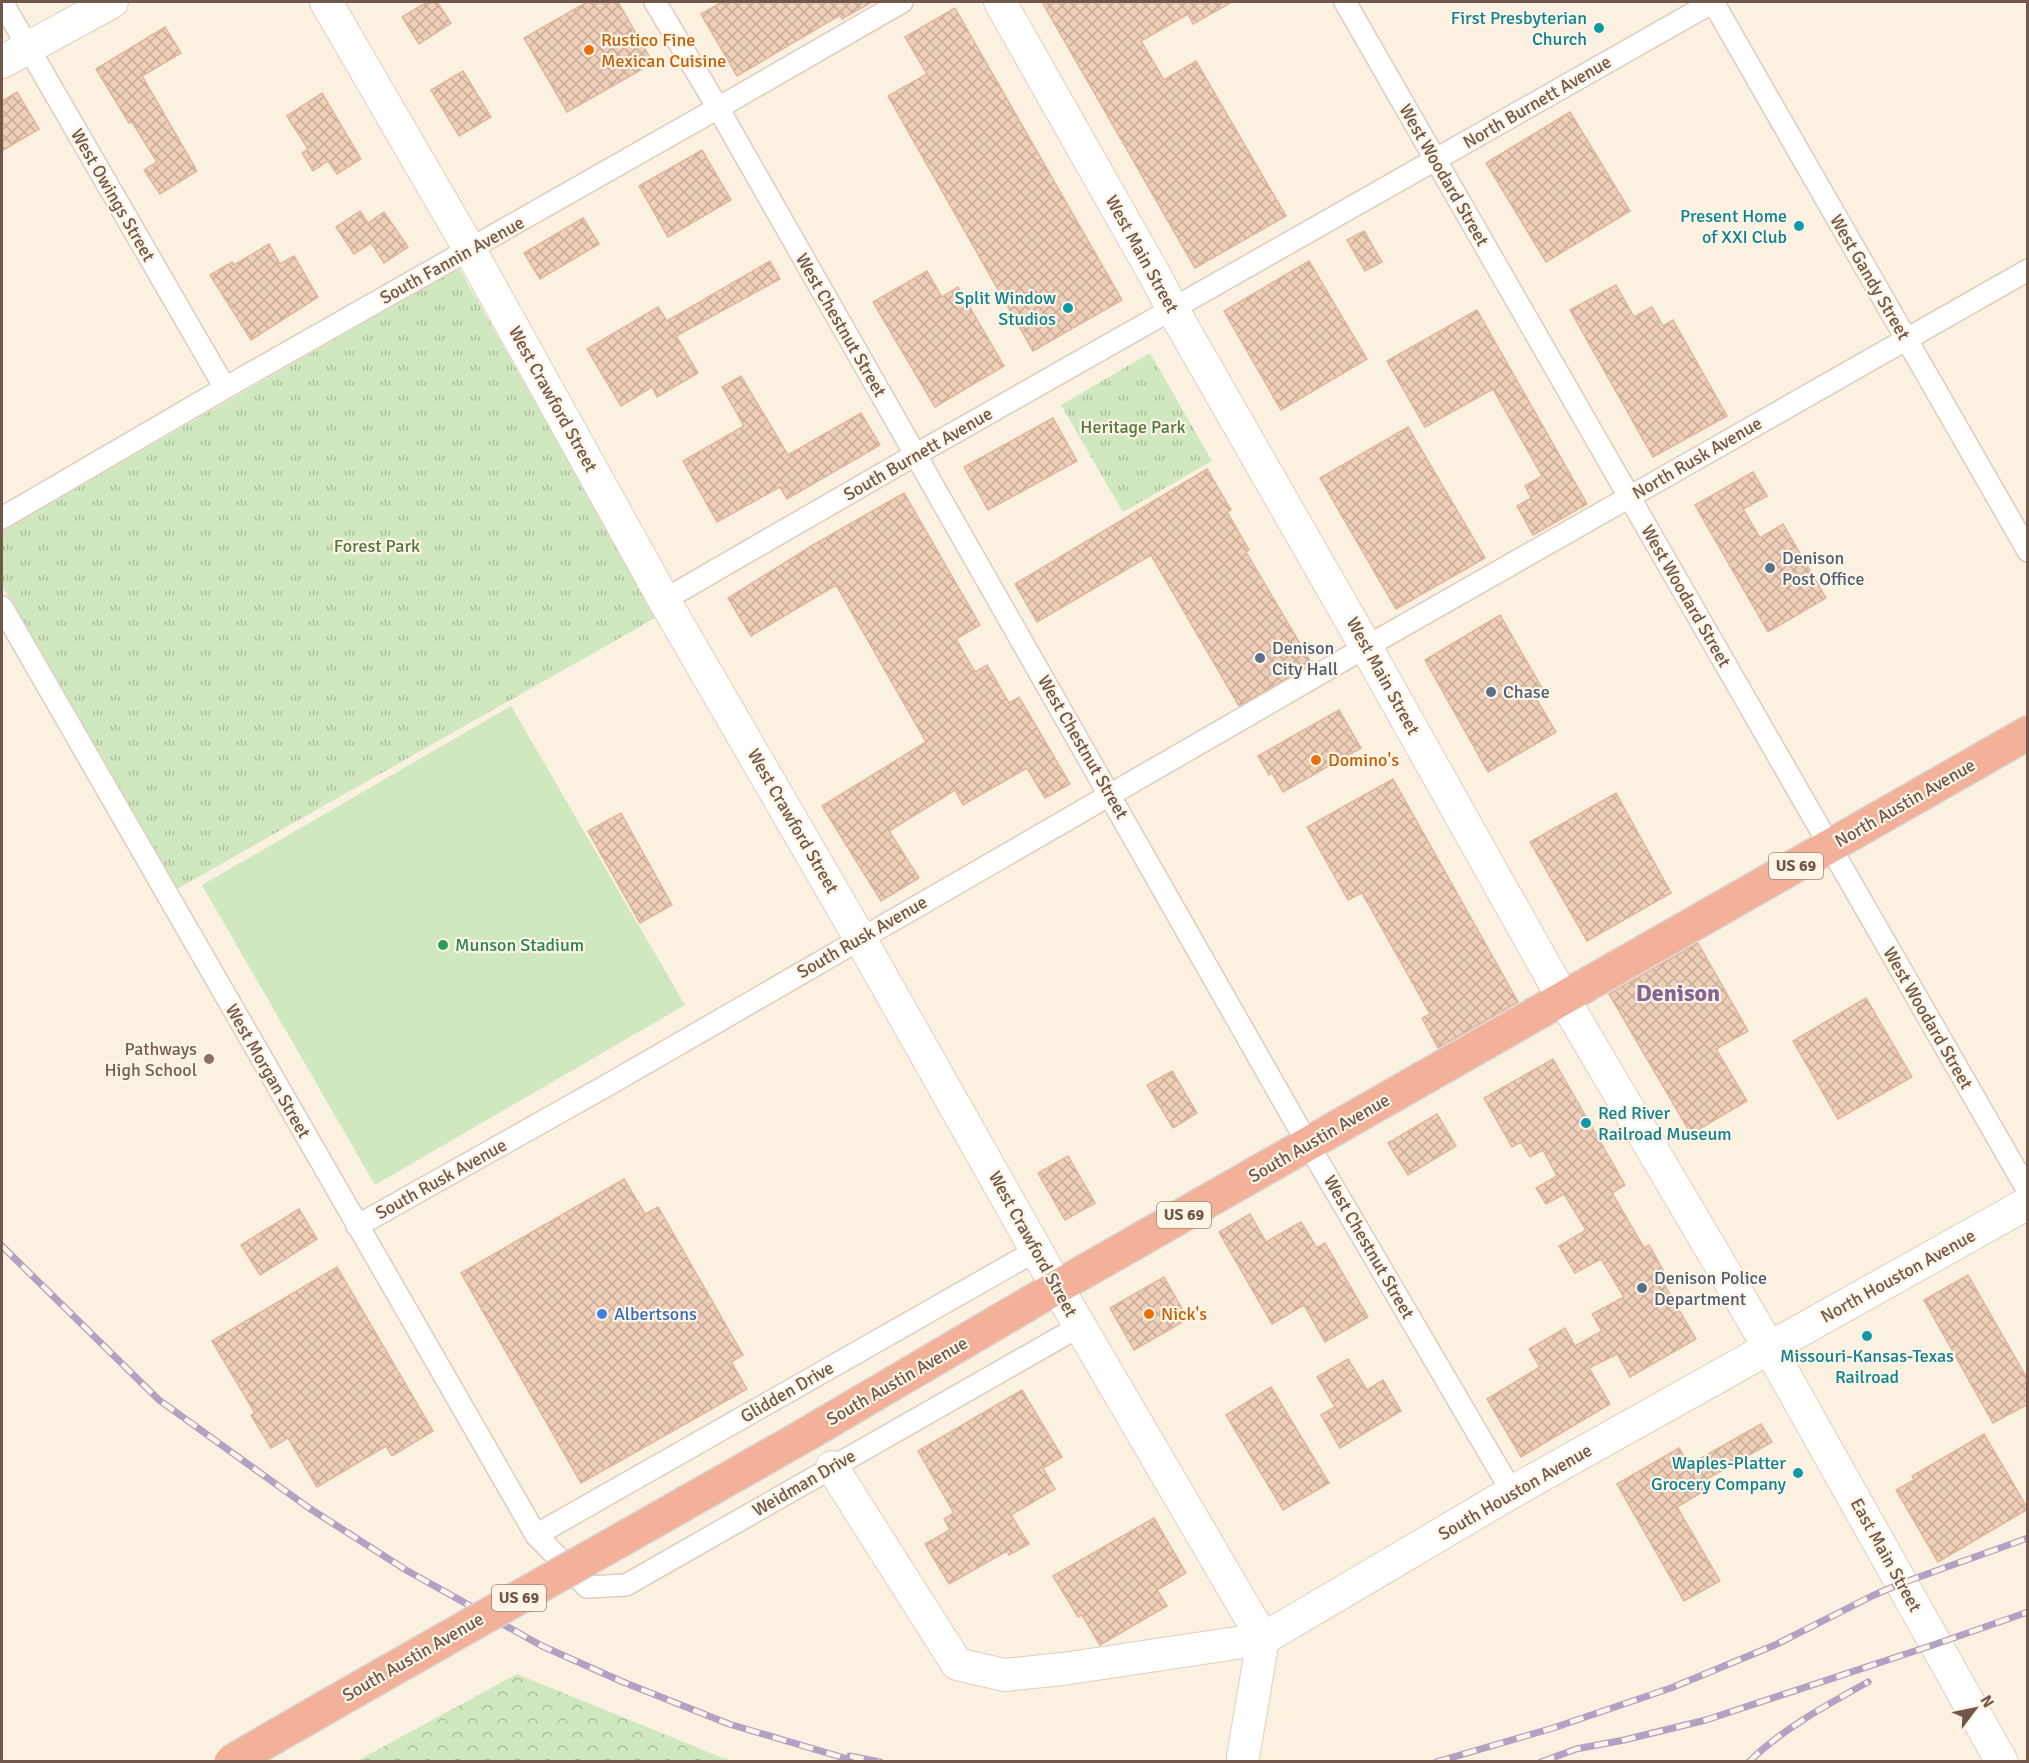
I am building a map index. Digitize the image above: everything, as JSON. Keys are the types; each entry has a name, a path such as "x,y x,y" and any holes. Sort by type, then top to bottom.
{"highway":[{"name":"North Austin Avenue","path":"1563,998 2028,733"},
{"name":"South Austin Avenue","path":"231,1761 468,1625 548,1583 1057,1287 1563,998"}],"main road":[{"path":"15,55 112,2"},
{"name":"West Crawford Street","path":"326,2 470,250 664,600 860,938 1057,1287 1263,1639"},
{"name":"West Main Street","path":"1000,2 1563,998 1770,1349"},
{"name":"North Houston Avenue","path":"1770,1349 2028,1203"},
{"name":"South Houston Avenue","path":"1263,1639 1512,1492 1770,1349"},
{"name":"East Main Street","path":"1770,1349 2002,1761"},
{"path":"832,1467 957,1664 1004,1675 1063,1669 1263,1639 1243,1757"}],"street":[{"name":"West Owings Street","path":"2,2 15,55 225,388"},
{"name":"West Chestnut Street","path":"655,2 718,108 1308,1144 1512,1492"},
{"name":"South Fannin Avenue","path":"2,518 225,388 902,2"},
{"name":"West Woodard Street","path":"1345,2 2028,1191"},
{"name":"North Burnett Avenue","path":"1173,310 1713,2"},
{"name":"West Gandy Street","path":"1713,2 2028,551"},
{"name":"North Rusk Avenue","path":"1366,647 2028,270"},
{"name":"South Burnett Avenue","path":"664,600 1173,310"},
{"name":"West Morgan Street","path":"2,607 536,1534"},
{"name":"South Rusk Avenue","path":"357,1226 606,1086 1366,647"},
{"name":"Glidden Drive","path":"536,1534 1037,1250"},
{"name":"Weidman Drive","path":"536,1534 587,1587 626,1585 1080,1326"}],"green space":[{"name":"Forest Park","path":"459,268 657,617 177,889 2,586 2,531"},
{"name":"Heritage Park","path":"1150,353 1212,461 1123,512 1061,405"},
{"name":"Munson Stadium","path":"511,706 685,1005 375,1185 202,885"},
{"path":"517,1674 730,1761 357,1761"}],"building":[{"path":"427,2 437,2 451,23 419,44 402,17"},
{"name":"Rustico Fine Mexican Cuisine","path":"587,2 618,2 653,63 567,112 524,38"},
{"path":"722,2 872,2 842,19 840,15 737,76 701,14"},
{"path":"1042,2 1232,2 1193,24 1188,14 1141,41 1164,80 1196,61 1286,216 1195,268"},
{"path":"955,8 1122,300 1033,351 888,96 927,74 905,37"},
{"path":"165,27 181,53 142,76 197,171 160,194 144,170 157,162 132,122 129,123 96,69"},
{"path":"463,71 491,117 459,136 431,90"},
{"path":"17,92 39,129 2,151 2,101"},
{"path":"322,93 361,159 337,174 328,161 313,171 302,153 308,149 287,116"},
{"path":"1570,112 1630,211 1546,262 1486,163"},
{"path":"702,150 731,200 668,237 639,186"},
{"path":"360,211 368,223 384,212 408,247 384,263 371,243 354,254 336,227"},
{"path":"583,218 599,244 540,279 524,253"},
{"path":"1364,231 1382,262 1365,271 1347,240"},
{"path":"269,244 280,264 294,256 318,297 251,340 210,275 232,262 234,265"},
{"path":"770,261 780,279 676,336 698,373 657,397 652,387 621,406 587,349 658,307 667,321"},
{"path":"1309,261 1367,359 1281,410 1224,311"},
{"path":"927,271 942,297 958,287 1004,366 935,407 873,302"},
{"path":"1616,285 1634,317 1652,307 1663,326 1673,320 1727,416 1653,457 1570,310"},
{"path":"1477,310 1587,504 1533,535 1517,506 1531,498 1525,486 1542,476 1493,389 1425,427 1387,361"},
{"path":"741,376 788,455 861,413 880,445 787,499 780,487 717,522 683,461 744,426 722,387"},
{"path":"1053,418 1077,461 988,510 964,467"},
{"path":"1408,427 1485,558 1396,609 1320,478"},
{"path":"1207,469 1231,510 1227,512 1249,550 1246,552 1312,664 1239,706 1151,555 1037,622 1015,584"},
{"name":"Denison Post Office","path":"1753,472 1767,496 1743,509 1760,538 1783,524 1826,598 1768,632 1695,505"},
{"path":"904,493 980,625 956,639 975,672 987,665 1009,703 1019,697 1070,784 1045,798 1027,768 963,805 955,790 889,831 919,878 881,901 822,806 926,742 836,585 751,636 728,598 813,545"},
{"name":"Chase","path":"1500,615 1543,690 1534,695 1556,732 1488,772 1425,660"},
{"path":"1339,710 1361,748 1283,792 1272,773 1269,775 1258,756"},
{"path":"1393,779 1518,1002 1438,1048 1422,1018 1430,1014 1362,893 1348,900 1307,827"},
{"path":"1616,793 1671,893 1587,941 1530,842"},
{"path":"621,813 672,905 640,923 588,831"},
{"path":"1698,943 1748,1031 1716,1049 1747,1101 1691,1134 1609,994"},
{"path":"1866,998 1912,1077 1838,1119 1793,1041"},
{"path":"1553,1059 1625,1185 1612,1193 1644,1248 1649,1245 1667,1277 1661,1279 1696,1339 1630,1377 1617,1354 1589,1368 1610,1404 1521,1457 1487,1399 1540,1367 1529,1349 1565,1328 1575,1346 1602,1331 1592,1314 1624,1297 1601,1259 1575,1273 1559,1246 1586,1230 1564,1194 1546,1204 1536,1188 1557,1176 1543,1150 1530,1157 1521,1142 1512,1147 1484,1098"},
{"path":"1172,1071 1197,1113 1173,1128 1147,1085"},
{"path":"1437,1114 1456,1146 1408,1175 1388,1143"},
{"path":"1068,1156 1095,1203 1065,1220 1038,1173"},
{"name":"Albertsons","path":"624,1179 645,1214 658,1207 743,1355 731,1362 747,1389 581,1483 461,1273"},
{"path":"299,1209 317,1239 260,1275 241,1245"},
{"path":"1250,1214 1266,1242 1301,1222 1317,1248 1325,1243 1368,1317 1325,1342 1304,1305 1272,1324 1219,1232"},
{"path":"337,1267 433,1431 392,1456 386,1446 317,1487 288,1438 271,1448 251,1415 255,1413 212,1341"},
{"path":"1968,1275 2028,1380 2028,1404 1993,1423 1924,1300"},
{"name":"Nick's","path":"1164,1277 1188,1319 1134,1350 1110,1308"},
{"path":"1348,1359 1367,1390 1383,1380 1401,1411 1340,1448 1321,1415 1335,1407 1317,1377"},
{"path":"1271,1387 1329,1483 1283,1510 1226,1415"},
{"path":"1022,1390 1062,1457 1043,1468 1055,1489 1011,1515 1029,1544 1009,1555 1007,1551 949,1584 925,1544 950,1530 944,1519 954,1513 918,1451"},
{"path":"1761,1424 1772,1442 1705,1480 1709,1488 1677,1507 1720,1581 1684,1601 1617,1484 1679,1448 1689,1465"},
{"path":"1984,1434 2028,1509 1938,1562 1896,1490 1914,1480 1912,1476"},
{"path":"1154,1518 1186,1573 1157,1590 1167,1606 1100,1645 1082,1615 1078,1617 1053,1576"}],"railway":[{"path":"2,1246 159,1400 309,1508 406,1570 542,1646 623,1682 729,1724 858,1762"},
{"path":"1436,1762 1553,1728 1671,1688 1775,1645 1902,1583 2028,1538"},
{"path":"1541,1762 1576,1749 1706,1720 2028,1612"},
{"path":"1749,1762 1775,1739 1822,1708 1868,1682"},
{"path":"850,1756 880,1762"}],"place":[{"name":"First Presbyterian Church","path":"1599,28"},
{"name":"Rustico Fine Mexican Cuisine","path":"589,50"},
{"name":"Present Home of XXI Club","path":"1799,226"},
{"name":"Split Window Studios","path":"1068,308"},
{"name":"Denison Post Office","path":"1770,568"},
{"name":"Denison City Hall","path":"1260,658"},
{"name":"Chase","path":"1491,692"},
{"name":"Domino's","path":"1316,760"},
{"name":"Munson Stadium","path":"443,945"},
{"name":"Pathways High School","path":"209,1059"},
{"name":"Red River Railroad Museum","path":"1586,1123"},
{"name":"Denison Police Department","path":"1642,1288"},
{"name":"Albertsons","path":"602,1314"},
{"name":"Nick's","path":"1149,1314"},
{"name":"Missouri-Kansas-Texas Railroad","path":"1867,1336"},
{"name":"Waples-Platter Grocery Company","path":"1798,1473"}],"district":[{"name":"Denison","path":"1678,993"}]}
